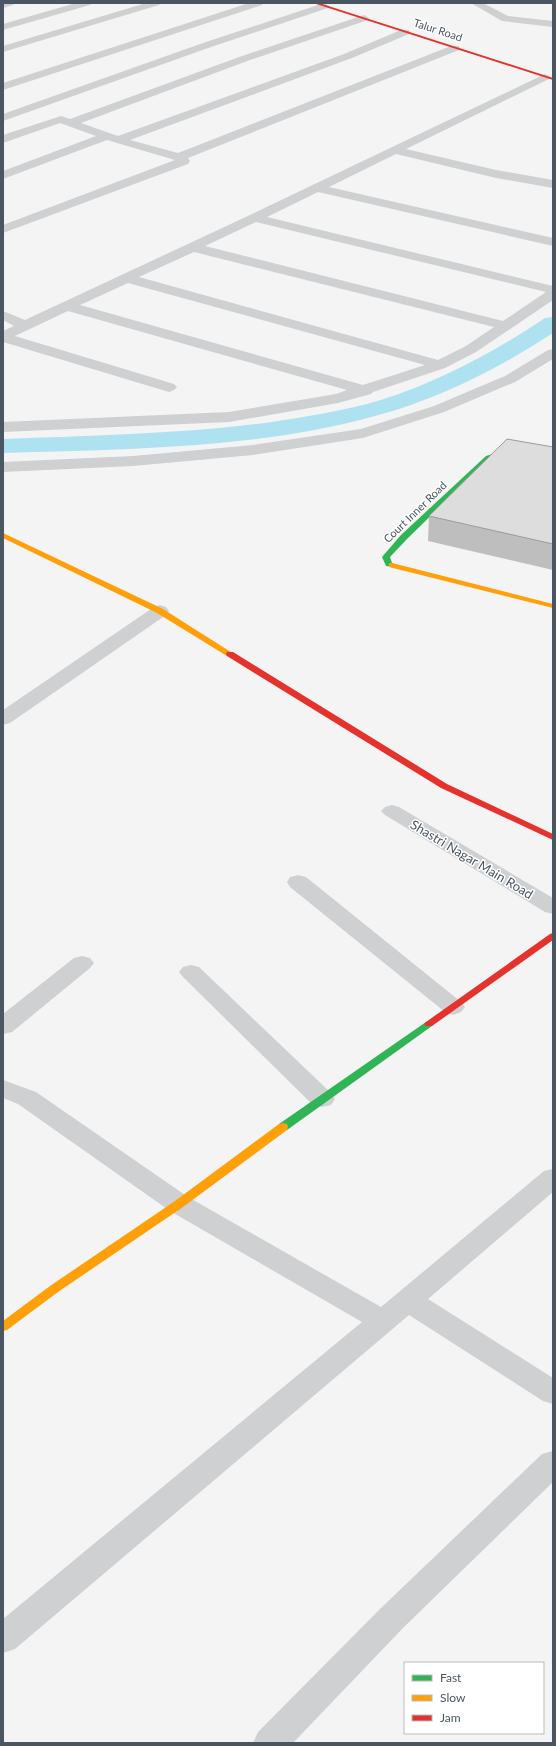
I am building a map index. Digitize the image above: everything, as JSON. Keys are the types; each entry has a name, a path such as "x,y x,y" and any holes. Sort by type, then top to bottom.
{"street":[{"path":"3,5 10,3"},
{"path":"3,27 87,3"},
{"path":"3,49 156,3"},
{"path":"3,86 259,3"},
{"path":"476,3 506,19 553,24"},
{"path":"3,118 324,4"},
{"name":"Talur Road","path":"324,4 455,48 550,76"},
{"name":"Talur Road","path":"324,4 550,76"},
{"path":"3,139 65,121 364,18"},
{"path":"3,175 348,56 405,32"},
{"path":"179,156 455,48"},
{"path":"3,337 550,76"},
{"path":"3,229 184,161 179,156 113,138 65,121 9,98"},
{"path":"393,150 496,174 553,184"},
{"path":"317,188 553,242"},
{"path":"255,218 553,290"},
{"path":"192,247 506,326"},
{"path":"126,278 440,365"},
{"path":"3,427 229,417 338,398 366,391 440,365 471,349 553,294"},
{"path":"67,306 366,391"},
{"path":"3,315 26,326"},
{"path":"3,337 169,387"},
{"path":"3,467 141,460 253,450 363,433 439,409 510,379 553,353"},
{"name":"Court Inner Road","path":"553,465 496,455 488,457 404,537 386,557 389,564 553,606"},
{"path":"3,535 160,611 444,786 553,838"},
{"path":"3,719 160,611"},
{"name":"Shastri Nagar Main Road","path":"392,811 553,907"},
{"path":"298,882 453,1007"},
{"path":"3,1327 54,1289 178,1204 322,1099 553,936"},
{"path":"3,1026 82,963"},
{"path":"191,972 322,1099"},
{"path":"3,1088 27,1098 178,1204 383,1321"},
{"path":"3,1639 553,1178"},
{"path":"408,1300 553,1393"},
{"path":"270,1743 392,1618 553,1462"}],"building":[{"path":"507,439 553,447 553,544 429,516"}],"waterway":[{"path":"3,446 145,441 251,432 344,417 389,405 462,376 531,338 553,323"}],"traffic: fast":[{"path":"392,565 389,564 386,557 404,537 488,457 496,455 553,465"},
{"path":"283,1127 429,1024"}],"traffic: slow":[{"path":"3,535 160,611 230,654"},
{"path":"392,565 553,606"},
{"path":"3,1327 54,1289 179,1204 283,1127"}],"traffic: jam":[{"path":"315,3 553,79"},
{"path":"230,654 444,786 553,837"},
{"path":"429,1024 553,936"}]}
